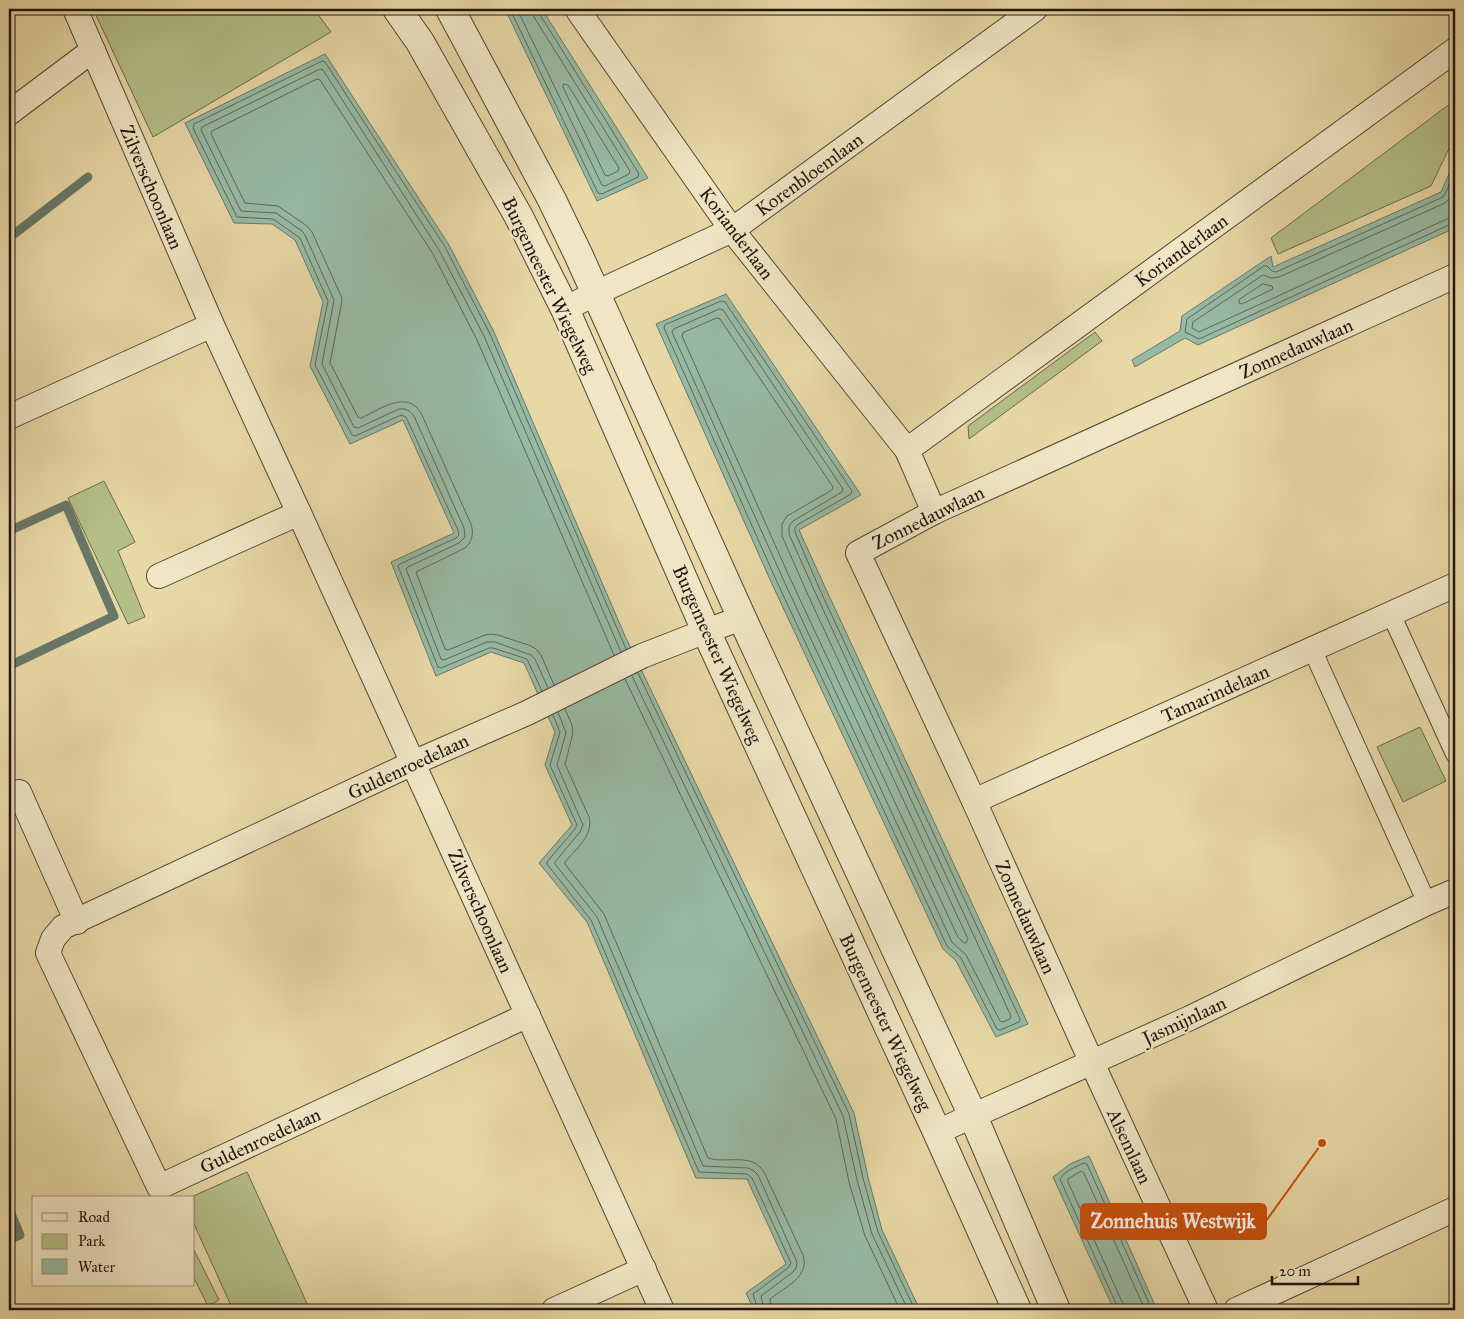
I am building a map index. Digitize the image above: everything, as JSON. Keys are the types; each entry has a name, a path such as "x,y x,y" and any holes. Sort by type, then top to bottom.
{"street":[{"name":"Zilverschoonlaan","path":"75,9 212,324 662,1310"},
{"name":"Burgemeester Wiegelweg","path":"397,9 420,42 519,217 565,309 706,631 937,1132 1016,1310"},
{"name":"Korianderlaan","path":"577,9 732,230 907,450 934,512"},
{"name":"Korenbloemlaan","path":"565,309 732,230 1030,10"},
{"path":"420,42 453,14"},
{"name":"Burgemeester Wiegelweg","path":"453,14 552,200 596,293 742,618 973,1116 1056,1310"},
{"path":"9,112 93,50"},
{"name":"Korianderlaan","path":"907,450 1455,50"},
{"path":"519,217 552,200"},
{"name":"Zonnedauwlaan","path":"1092,1063 974,801 858,553 934,512 1455,276"},
{"path":"9,417 212,324"},
{"path":"159,576 299,512"},
{"name":"Tamarindelaan","path":"974,801 1455,584"},
{"path":"1391,614 1455,754"},
{"name":"Guldenroedelaan","path":"528,1015 158,1187 48,953 53,939 63,927 413,763 526,713 642,656 742,618"},
{"path":"1312,649 1428,903"},
{"path":"19,792 77,922"},
{"name":"Jasmijnlaan","path":"937,1132 1196,1015 1455,891"},
{"name":"Alsemlaan","path":"1092,1063 1206,1310"},
{"path":"1236,1310 1455,1209"},
{"path":"554,1310 644,1268"}],"green space":[{"path":"93,9 314,9 331,32 153,137"},
{"path":"1455,100 1455,136 1431,186 1278,254 1271,238"},
{"path":"1095,332 1102,341 969,439 968,426"},
{"path":"104,481 135,542 118,551 145,617 128,624 68,498"},
{"path":"1420,727 1446,781 1403,802 1377,747"},
{"path":"247,1172 310,1310 233,1310 195,1226 195,1196 193,1196"},
{"path":"195,1252 219,1300 208,1306 195,1280"}],"water":[{"path":"505,9 542,9 648,178 597,201"},
{"path":"325,54 449,245 494,332 625,636 854,1113 882,1230 920,1310 754,1310 746,1293 786,1264 747,1179 696,1178 587,922 539,863 572,825 545,765 555,732 524,663 491,652 436,676 391,562 454,533 403,420 350,444 310,366 323,302 295,240 272,224 234,223 185,123"},
{"path":"1455,160 1455,228 1198,345 1185,338 1135,367 1132,360 1180,331 1182,316 1271,256 1273,267 1441,192"},
{"path":"726,294 861,495 799,530 1028,1024 996,1037 956,961 943,949 772,584 656,324"},
{"path":"1089,1156 1157,1310 1114,1310 1053,1177 1070,1164"}],"waterway":[{"path":"9,238 88,177"},
{"path":"9,531 66,505 114,616 9,666"},
{"path":"9,1209 20,1235 9,1240"}],"place":[{"name":"Zonnehuis Westwijk","path":"1322,1143"}]}
